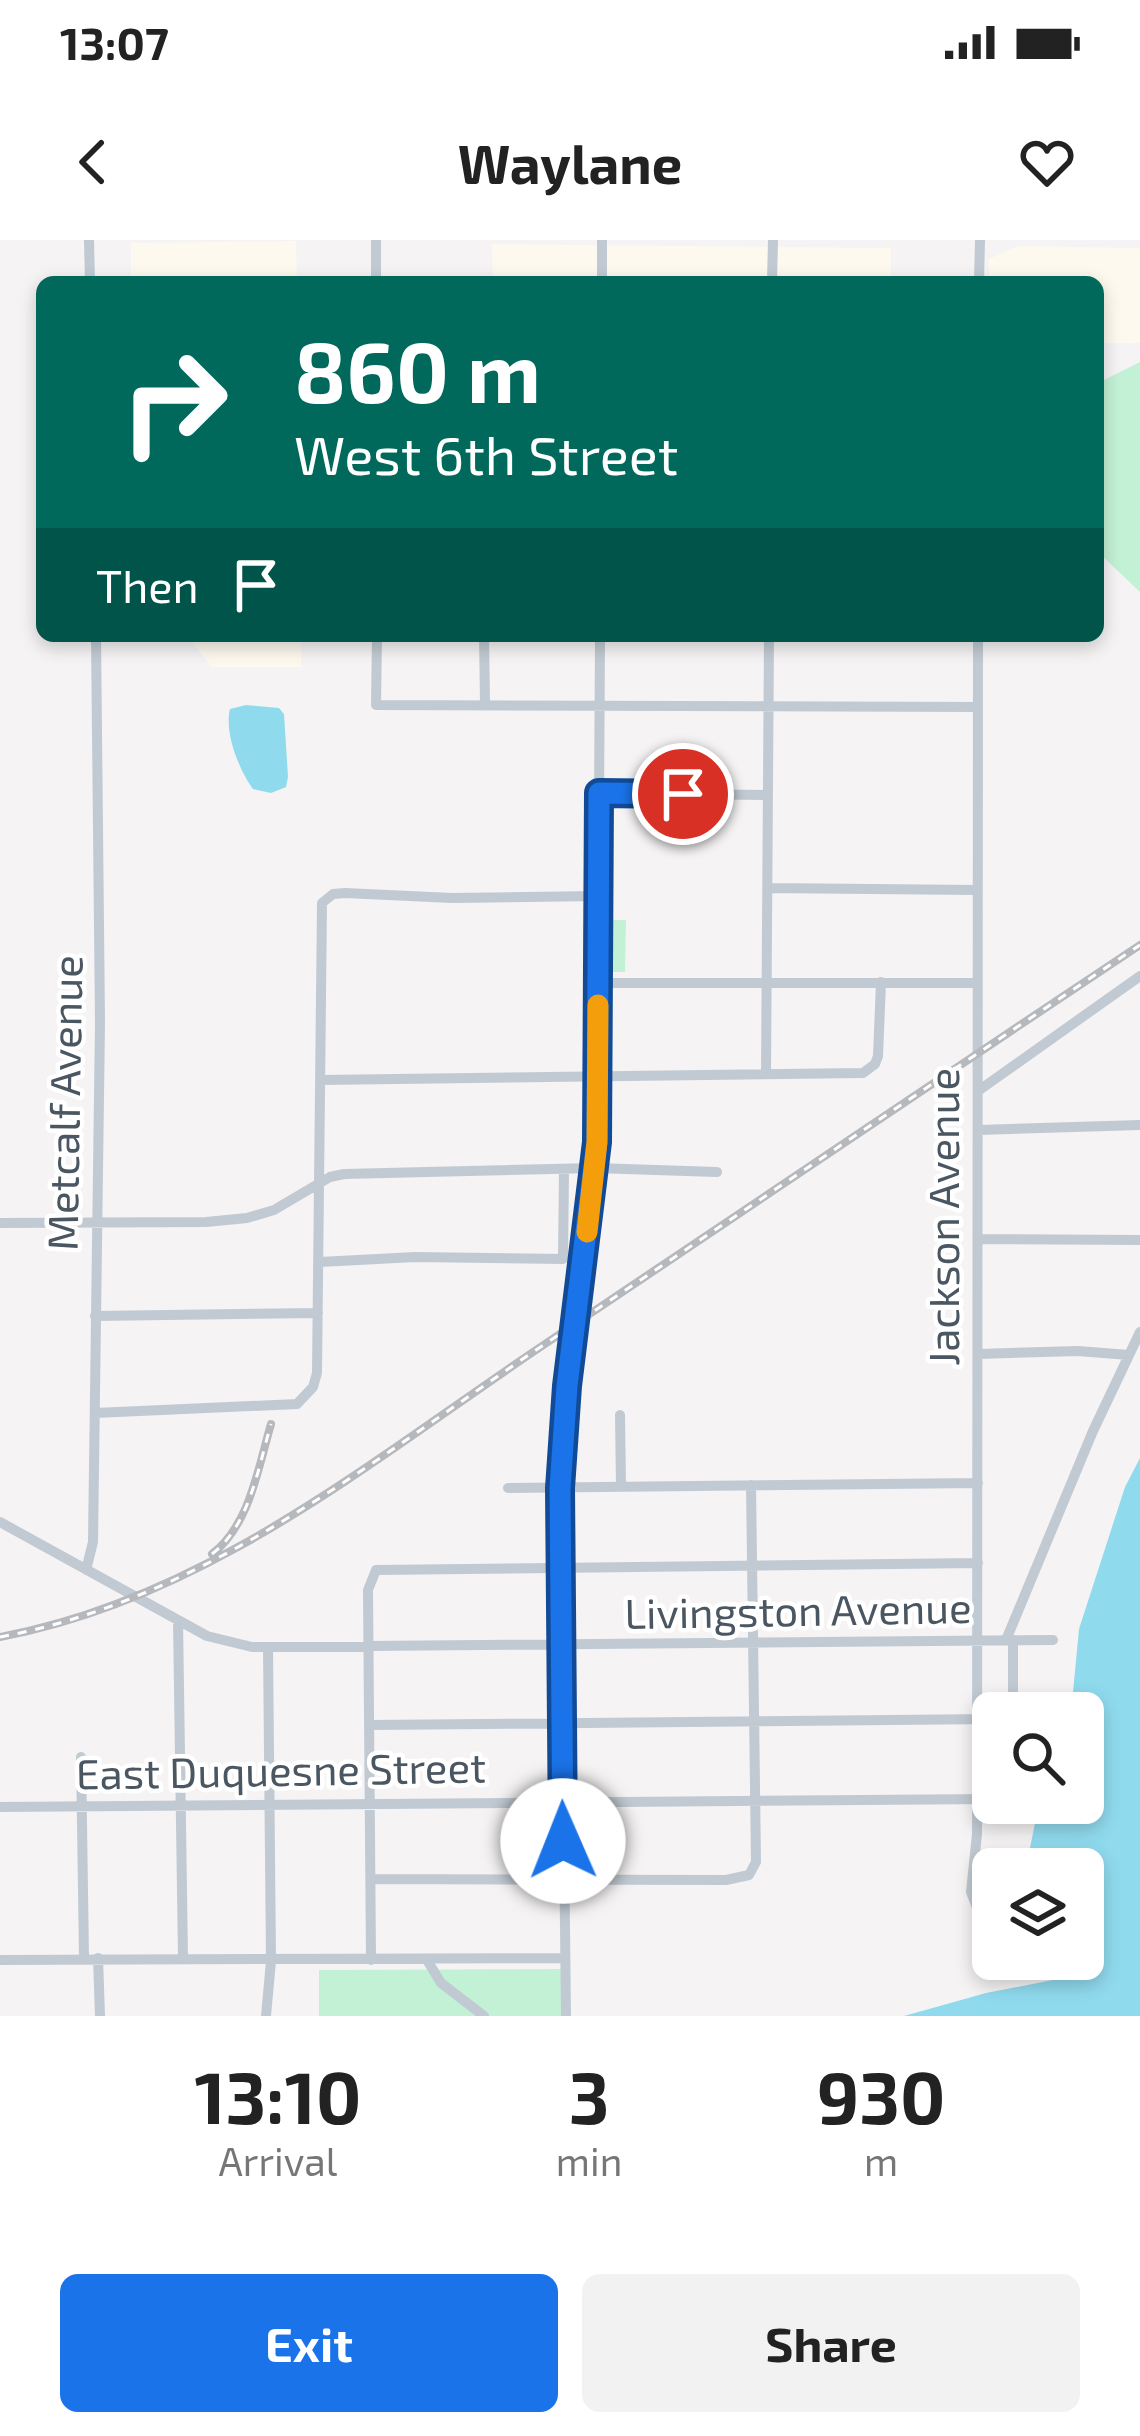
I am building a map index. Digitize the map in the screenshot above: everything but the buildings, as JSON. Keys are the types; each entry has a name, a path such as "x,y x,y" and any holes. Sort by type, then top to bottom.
{"street":[{"path":"89,240 90,276"},
{"path":"376,240 376,276"},
{"path":"602,240 602,276"},
{"path":"772,276 773,240"},
{"path":"979,276 980,240"},
{"name":"Metcalf Avenue","path":"86,1570 93,1542 100,1022 96,642"},
{"path":"376,642 376,705 978,707"},
{"path":"484,642 485,704"},
{"path":"566,2016 560,1488 567,1386 595,1168 600,642"},
{"path":"766,1074 769,642"},
{"name":"Jackson Avenue","path":"977,1692 978,642"},
{"path":"599,793 768,795"},
{"path":"768,889 976,890"},
{"path":"95,1413 255,1409 306,1399 317,1373 320,911 325,900 345,892 452,898 598,896"},
{"path":"978,1091 1140,976"},
{"path":"320,1080 852,1074 872,1068 878,1056 880,982"},
{"path":"598,983 976,983"},
{"path":"978,1130 1140,1125"},
{"path":"0,1223 247,1218 274,1210 344,1174 595,1168 717,1172"},
{"path":"320,1262 415,1257 563,1259 564,1170"},
{"path":"978,1239 1140,1240"},
{"path":"95,1316 318,1313"},
{"path":"1012,1692 1009,1640 1140,1332"},
{"path":"978,1354 1078,1351 1129,1355"},
{"path":"620,1415 621,1487"},
{"path":"508,1488 978,1483"},
{"path":"372,1880 726,1880 752,1872 756,1862 751,1485"},
{"name":"Livingston Avenue","path":"0,1522 221,1642 369,1648 1053,1640"},
{"path":"371,1960 371,1577 385,1567 977,1563"},
{"path":"178,1620 183,1959"},
{"path":"178,1650 202,1633"},
{"path":"266,2016 271,1961 268,1647"},
{"path":"370,1726 972,1719"},
{"path":"82,1756 91,1958 100,2016"},
{"name":"East Duquesne Street","path":"0,1808 972,1798"},
{"path":"0,1960 565,1958"},
{"path":"428,1960 442,1983 484,2016"}],"shaded area":[{"path":"296,241 297,276 131,276 131,243"},
{"path":"492,244 891,248 891,276 493,276"},
{"path":"1018,246 1140,248 1140,343 1104,343 1104,276 989,276 989,259"},
{"path":"192,642 301,642 301,667 212,667"}],"green space":[{"path":"1140,362 1140,592 1104,558 1104,380"},
{"path":"608,920 626,920 625,972 607,972"},
{"path":"561,1969 562,2016 319,2016 319,1970"}],"water":[{"path":"246,705 279,708 284,714 288,777 286,787 271,793 253,789 234,750 230,709"},
{"path":"1140,1458 1140,2016 904,2016 1053,1980 1104,1980 1104,1848 1030,1848 1035,1824 1104,1824 1104,1692 1073,1692 1079,1629 1125,1487"}],"railway":[{"path":"0,1637 75,1618 148,1592 284,1520 1140,945"},
{"path":"212,1554 244,1512 271,1424"}],"slow traffic":[{"path":"587,1232 597,1142 598,1005"}],"route":[{"path":"563,1841 560,1488 567,1386 597,1142 599,793 683,794"}]}
